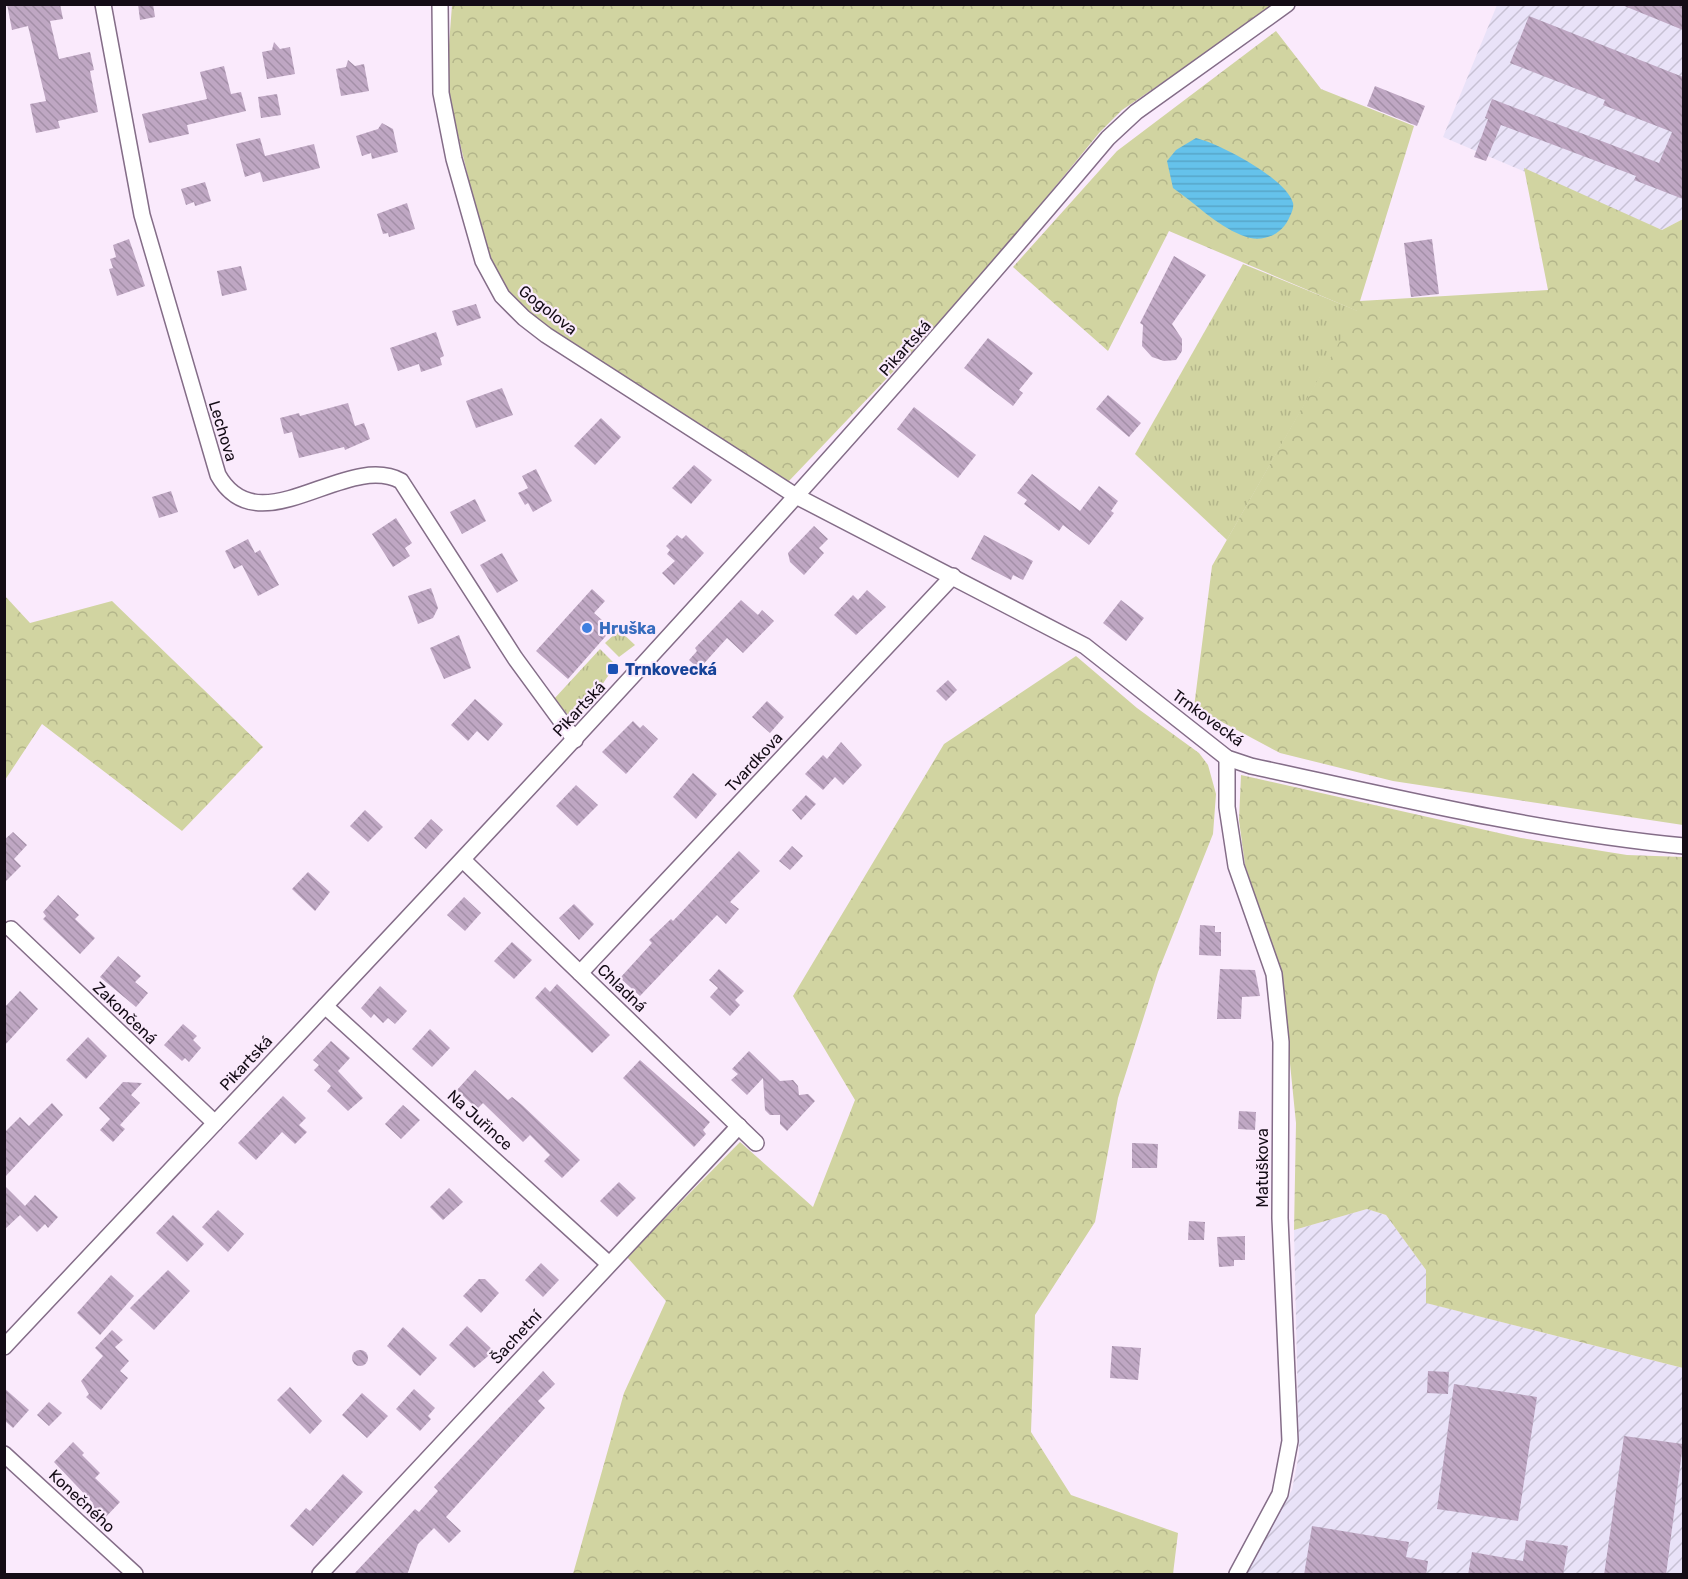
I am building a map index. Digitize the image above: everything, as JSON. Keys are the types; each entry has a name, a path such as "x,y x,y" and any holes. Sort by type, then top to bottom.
{"street":[{"name":"Lechova","path":"103,4 142,215 185,369 218,476 224,486 240,499 262,504 367,476 386,475 401,481 515,658 575,740"},
{"name":"Gogolova","path":"440,4 439,64 445,117 474,232 494,285 512,308 540,331 796,496"},
{"name":"Pikartská","path":"4,1347 575,740 956,318 1108,138 1136,111 1287,4"},
{"name":"Trnkovecká","path":"796,496 1085,646 1227,758 1251,766 1451,808 1630,841 1683,846"},
{"name":"Tvardkova","path":"580,973 953,576"},
{"name":"Matuškova","path":"1227,758 1227,807 1236,866 1274,974 1280,1031 1280,1218 1290,1441 1280,1494 1237,1575"},
{"name":"Chladná","path":"463,860 756,1143"},
{"name":"Zakončená","path":"11,929 215,1123"},
{"name":"Na Juřince","path":"325,1006 609,1264"},
{"name":"Šachetní","path":"321,1575 739,1126"},
{"name":"Konečného","path":"4,1454 135,1575"}],"shaded area":[{"path":"1497,5 1683,5 1683,219 1662,230 1443,137"},
{"path":"1367,1209 1386,1215 1426,1270 1427,1303 1683,1368 1683,1574 1245,1574 1292,1490 1299,1454 1294,1230"}],"green space":[{"path":"452,5 1277,5 1122,110 1099,133 971,290 788,482 537,321 509,296 489,259 446,85"},
{"path":"1276,31 1321,89 1414,126 1360,301 1548,290 1524,168 1662,230 1683,219 1683,825 1393,781 1280,753 1194,707 1212,566 1357,311 1169,231 1108,351 1013,267 1117,151"},
{"path":"1243,264 1358,311 1227,540 1135,454"},
{"path":"5,596 30,623 112,601 263,747 182,831 42,724 5,780"},
{"path":"619,630 635,645 619,657 605,643"},
{"path":"600,649 614,663 607,669 609,675 588,706 570,717 554,699"},
{"path":"1076,656 1137,708 1199,753 1208,765 1216,794 1213,834 1158,972 1118,1098 1095,1222 1035,1315 1031,1432 1071,1495 1178,1533 1173,1574 573,1574 624,1393 666,1301 627,1257 740,1142 813,1207 855,1100 793,996 944,744"},
{"path":"1241,775 1521,838 1627,855 1683,857 1683,1368 1426,1303 1426,1270 1386,1215 1367,1209 1294,1230 1296,1123 1281,974 1245,865 1239,820"}],"water":[{"path":"1196,138 1207,141 1251,163 1288,193 1293,203 1293,210 1282,229 1263,238 1256,239 1241,235 1214,220 1173,188 1167,161 1176,150"}],"building":[{"path":"7,4 60,4 63,19 50,21 59,59 90,52 94,70 90,71 98,112 58,121 60,128 36,133 30,104 46,101 28,26 12,30"},
{"path":"138,4 153,4 155,17 140,20"},
{"path":"1683,4 1683,30 1622,5"},
{"path":"1529,16 1683,77 1683,199 1634,180 1636,176 1501,125 1486,161 1474,157 1488,119 1485,118 1492,99 1659,163 1672,132 1603,105 1605,100 1510,63"},
{"path":"274,42 280,49 290,47 295,74 267,79 262,52 272,50"},
{"path":"348,60 355,66 364,64 369,91 341,96 336,69 346,67"},
{"path":"224,66 231,94 241,92 246,111 187,125 189,134 149,143 142,114 207,99 200,72"},
{"path":"1375,86 1425,106 1417,126 1367,106"},
{"path":"277,94 281,115 261,118 258,97"},
{"path":"382,123 393,129 398,152 372,159 371,153 362,156 356,136 378,129"},
{"path":"260,138 265,156 314,144 320,168 263,182 260,172 245,177 236,144"},
{"path":"205,182 211,201 195,206 194,202 186,205 181,189"},
{"path":"407,203 415,229 389,237 388,233 383,234 377,214"},
{"path":"129,239 145,286 117,296 109,269 113,268 110,259 116,257 113,245"},
{"path":"1432,239 1439,294 1411,297 1404,243"},
{"path":"1174,256 1206,275 1172,324 1182,339 1182,351 1176,360 1164,361 1152,357 1142,346 1143,325 1140,323"},
{"path":"241,266 247,290 222,296 217,271"},
{"path":"476,304 481,318 457,326 452,311"},
{"path":"436,332 444,356 440,358 442,365 421,372 419,364 398,371 390,348"},
{"path":"988,338 1033,373 1019,390 1023,393 1013,406 964,368"},
{"path":"502,388 513,415 476,428 466,401"},
{"path":"1108,395 1141,423 1129,437 1096,409"},
{"path":"348,403 355,426 364,423 370,439 345,450 344,447 299,458 292,432 284,434 280,418 299,413 300,416"},
{"path":"914,407 976,455 958,478 897,429"},
{"path":"601,418 621,437 595,465 574,446"},
{"path":"694,465 712,480 691,504 672,488"},
{"path":"536,469 552,501 533,512 528,503 525,505 518,493 528,488 522,476"},
{"path":"1032,474 1080,511 1099,486 1118,501 1111,511 1114,513 1089,545 1063,525 1059,531 1024,504 1027,500 1017,493"},
{"path":"171,491 178,512 159,518 152,497"},
{"path":"475,499 486,521 462,534 450,512"},
{"path":"396,518 412,543 405,548 410,556 393,567 372,534"},
{"path":"814,526 828,539 819,548 824,553 804,575 790,562 788,553"},
{"path":"677,535 682,539 686,535 704,553 674,585 662,573 675,561 667,554 670,550 666,546"},
{"path":"984,535 1033,561 1023,580 1013,575 1011,580 971,559"},
{"path":"248,539 255,553 260,550 279,585 258,596 242,565 234,569 225,551"},
{"path":"502,553 518,581 497,593 480,565"},
{"path":"431,588 438,608 433,618 418,624 408,596"},
{"path":"592,589 605,601 594,613 612,629 568,679 536,651"},
{"path":"867,590 886,607 856,635 834,615 853,595 858,600"},
{"path":"741,600 758,615 762,610 774,621 743,653 727,638 699,669 689,660 697,651 695,648"},
{"path":"1121,600 1144,618 1126,641 1103,623"},
{"path":"459,635 471,668 444,679 430,648"},
{"path":"948,680 957,690 946,701 936,691"},
{"path":"475,699 503,724 488,741 477,731 468,741 451,725"},
{"path":"767,701 784,717 770,733 752,717"},
{"path":"633,721 640,728 643,725 658,739 626,774 602,752"},
{"path":"841,742 862,765 843,785 835,777 823,790 805,774 823,755 827,759"},
{"path":"693,773 717,794 696,819 673,797"},
{"path":"576,785 598,805 577,826 556,806"},
{"path":"806,795 816,804 801,820 792,810"},
{"path":"365,810 383,827 368,842 350,826"},
{"path":"431,819 443,830 426,849 414,838"},
{"path":"13,832 27,845 14,859 21,866 4,883 4,840"},
{"path":"792,846 803,856 790,870 779,861"},
{"path":"739,851 760,871 730,902 739,909 726,924 717,915 640,996 620,978 652,943 649,940 671,919 673,921"},
{"path":"308,872 330,892 315,911 292,889"},
{"path":"58,895 79,915 75,919 95,938 80,954 43,919 46,916 43,912"},
{"path":"464,897 481,913 465,931 447,915"},
{"path":"574,904 594,924 579,940 559,918"},
{"path":"1200,925 1215,926 1215,932 1221,932 1221,956 1199,955"},
{"path":"512,942 532,960 514,979 494,961"},
{"path":"118,956 141,976 135,982 148,993 136,1007 100,977"},
{"path":"719,969 744,991 735,1000 740,1005 730,1016 710,997 718,988 709,980"},
{"path":"1220,969 1255,970 1260,996 1242,997 1241,1019 1217,1019"},
{"path":"557,984 610,1035 592,1053 535,998 545,987 550,992"},
{"path":"380,986 407,1011 395,1024 388,1018 383,1023 374,1014 371,1018 361,1008"},
{"path":"20,991 38,1009 4,1046 4,1008"},
{"path":"183,1024 197,1036 193,1040 201,1048 189,1062 185,1058 182,1061 164,1045"},
{"path":"430,1029 450,1048 432,1067 412,1049"},
{"path":"88,1037 107,1056 86,1079 66,1060"},
{"path":"331,1041 350,1058 338,1071 363,1098 348,1111 327,1091 331,1086 314,1070 319,1065 313,1060"},
{"path":"749,1051 780,1081 793,1080 798,1086 799,1095 808,1094 815,1101 787,1131 780,1124 780,1115 770,1115 765,1110 763,1078 747,1095 731,1080 738,1074 732,1069"},
{"path":"640,1060 710,1122 703,1130 706,1134 694,1147 623,1078"},
{"path":"475,1070 508,1100 512,1097 522,1105 580,1160 562,1178 544,1161 550,1155 530,1135 523,1142 483,1103 477,1109 457,1090"},
{"path":"123,1082 142,1083 131,1095 140,1103 120,1125 125,1129 113,1142 100,1130 110,1119 99,1108"},
{"path":"283,1096 306,1118 299,1125 307,1132 295,1144 282,1132 256,1160 238,1143"},
{"path":"52,1103 63,1115 4,1178 4,1133 20,1117 29,1126"},
{"path":"403,1105 420,1120 401,1139 385,1124"},
{"path":"1239,1111 1256,1112 1255,1130 1238,1129"},
{"path":"1132,1143 1158,1144 1157,1168 1132,1168"},
{"path":"619,1182 636,1198 617,1217 600,1201"},
{"path":"4,1185 25,1206 35,1195 58,1217 48,1228 45,1224 37,1232 20,1215 4,1230"},
{"path":"449,1188 463,1202 443,1220 430,1207"},
{"path":"218,1210 244,1234 228,1252 202,1227"},
{"path":"173,1215 204,1244 187,1262 156,1233"},
{"path":"1189,1221 1205,1222 1204,1240 1188,1240"},
{"path":"1245,1236 1245,1260 1234,1260 1234,1266 1219,1267 1217,1237"},
{"path":"541,1263 559,1280 543,1297 525,1280"},
{"path":"168,1270 190,1291 154,1330 130,1308"},
{"path":"111,1275 134,1296 100,1335 77,1313"},
{"path":"479,1279 485,1279 499,1293 481,1313 463,1296"},
{"path":"467,1326 494,1351 474,1368 449,1345"},
{"path":"403,1327 437,1358 420,1376 387,1346"},
{"path":"112,1330 123,1340 115,1347 129,1361 120,1371 128,1378 101,1410 86,1397 89,1394 81,1381 103,1356 95,1348"},
{"path":"1112,1346 1141,1348 1138,1380 1110,1378"},
{"path":"360,1350 368,1358 360,1366 352,1358"},
{"path":"543,1371 555,1384 538,1401 545,1408 446,1517 461,1531 449,1543 434,1528 418,1544 407,1575 353,1575 415,1509 419,1512 438,1491 434,1487"},
{"path":"1428,1371 1449,1372 1448,1394 1427,1393"},
{"path":"1454,1384 1537,1397 1518,1521 1437,1509"},
{"path":"290,1387 322,1421 310,1434 277,1400"},
{"path":"4,1388 29,1410 13,1428 4,1420"},
{"path":"414,1389 435,1408 428,1416 431,1419 420,1431 396,1409"},
{"path":"362,1393 388,1416 367,1438 342,1415"},
{"path":"49,1402 62,1413 49,1426 37,1415"},
{"path":"1624,1436 1683,1444 1666,1575 1604,1575"},
{"path":"73,1442 100,1473 95,1478 120,1502 102,1521 88,1509 93,1503 54,1462"},
{"path":"343,1474 363,1492 313,1546 290,1526 306,1508 310,1511"},
{"path":"1312,1526 1409,1542 1406,1557 1428,1561 1426,1575 1304,1575"},
{"path":"1526,1540 1568,1546 1563,1575 1468,1575 1472,1552 1523,1561"}],"place":[{"name":"Hruška","path":"587,628"},
{"name":"Trnkovecká","path":"613,669"}]}
